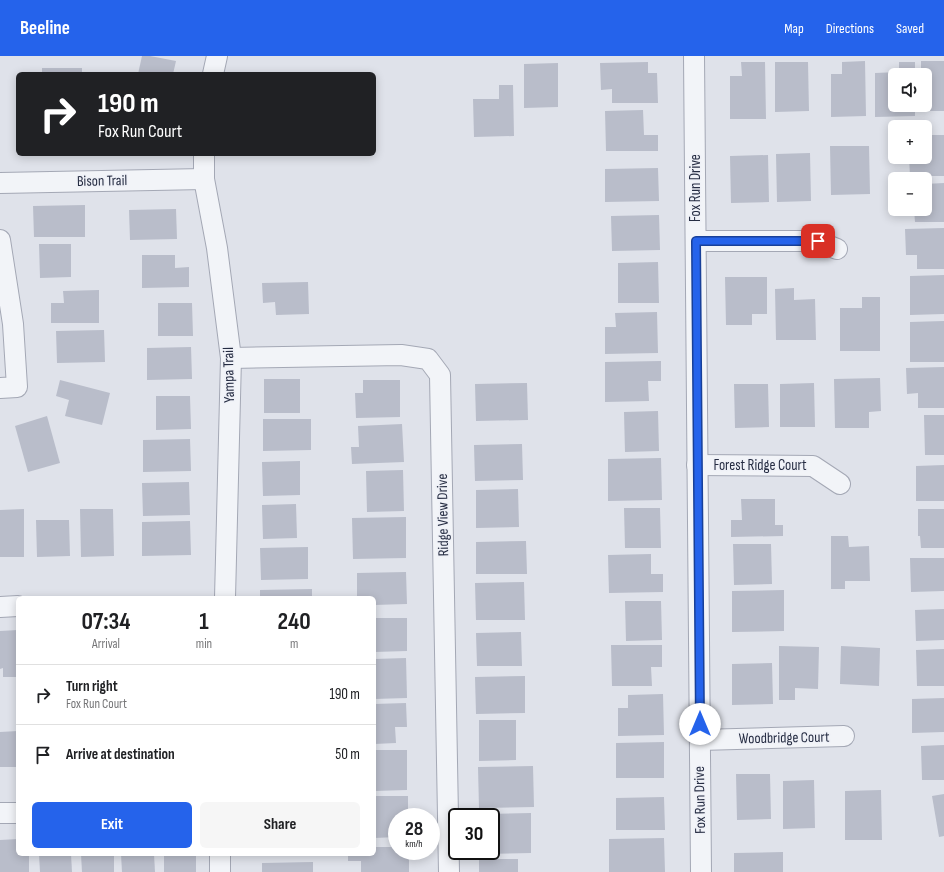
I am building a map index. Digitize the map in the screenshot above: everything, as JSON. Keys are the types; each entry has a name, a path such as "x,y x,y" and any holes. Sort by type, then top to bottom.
{"street":[{"path":"213,72 217,56"},
{"name":"Fox Run Drive","path":"694,56 701,872"},
{"name":"Yampa Trail","path":"204,156 204,179 217,248 231,358 225,596"},
{"name":"Bison Trail","path":"0,182 204,179"},
{"path":"0,240 12,324 9,387"},
{"path":"696,241 818,241 837,249"},
{"name":"Ridge View Drive","path":"231,358 401,355 428,359 440,375 449,872"},
{"name":"Forest Ridge Court","path":"697,465 814,466 840,484"},
{"path":"0,606 16,606"},
{"name":"Woodbridge Court","path":"700,740 844,736"},
{"path":"0,813 16,813"},
{"path":"220,856 220,872"}],"building":[{"path":"142,56 176,61 173,72 138,72"},
{"path":"865,61 866,116 831,117 831,74 842,74 842,62"},
{"path":"921,61 944,61 944,111 932,111 932,68 921,68"},
{"path":"648,62 648,73 657,73 658,103 612,103 612,89 601,90 600,63"},
{"path":"741,62 765,62 766,119 730,119 730,76 742,76"},
{"path":"775,62 808,62 809,111 775,112"},
{"path":"899,62 915,62 915,68 899,68"},
{"path":"558,63 558,107 524,108 524,64"},
{"path":"42,68 82,68 82,72 42,72"},
{"path":"888,72 888,112 915,112 915,116 875,117 875,73"},
{"path":"499,85 513,85 514,136 474,137 473,99 499,99"},
{"path":"643,110 644,135 658,135 658,151 606,151 605,111"},
{"path":"932,135 944,135 944,176 932,176 932,172 910,172 909,164 932,164"},
{"path":"830,146 869,146 870,194 831,195"},
{"path":"810,153 811,201 777,202 776,154"},
{"path":"768,155 769,202 731,203 730,156"},
{"path":"658,168 659,201 605,202 605,169"},
{"path":"944,183 944,222 915,222 915,216 932,216 932,184"},
{"path":"85,205 85,237 34,237 33,206"},
{"path":"176,209 177,239 130,240 129,210"},
{"path":"659,215 660,250 612,251 611,216"},
{"path":"944,228 944,269 917,269 917,255 906,255 905,229"},
{"path":"39,244 71,244 71,277 40,278"},
{"path":"142,255 175,255 175,268 189,267 189,287 142,288"},
{"path":"658,262 659,303 618,303 618,263"},
{"path":"944,275 944,314 910,315 910,276"},
{"path":"725,277 767,277 767,314 752,314 752,325 726,325"},
{"path":"308,282 309,314 276,315 275,302 263,303 262,283"},
{"path":"794,288 794,300 815,299 816,340 776,340 775,289"},
{"path":"99,290 99,323 51,323 51,303 64,303 63,291"},
{"path":"862,297 880,297 880,351 840,351 840,308 862,308"},
{"path":"158,303 192,303 193,336 158,336"},
{"path":"657,312 658,353 605,354 605,327 616,327 615,313"},
{"path":"944,321 944,362 910,362 910,322"},
{"path":"104,330 105,362 57,363 56,331"},
{"path":"191,347 192,379 147,380 147,348"},
{"path":"661,361 661,381 648,381 649,401 605,402 605,362"},
{"path":"944,367 944,408 918,408 918,393 907,394 906,368"},
{"path":"880,378 881,411 869,412 869,428 835,428 834,379"},
{"path":"264,379 300,379 300,413 264,413"},
{"path":"60,380 110,393 102,425 65,416 69,400 56,396"},
{"path":"363,380 400,380 400,417 356,418 355,393 363,393"},
{"path":"527,383 528,420 476,421 475,384"},
{"path":"814,383 815,427 780,427 780,384"},
{"path":"734,384 768,384 769,427 735,428"},
{"path":"156,396 190,396 191,429 156,430"},
{"path":"658,411 659,451 625,452 624,412"},
{"path":"924,415 944,415 944,455 925,455"},
{"path":"47,416 60,463 28,472 15,426"},
{"path":"263,419 311,419 311,450 263,451"},
{"path":"402,424 404,462 352,464 351,447 359,447 358,426"},
{"path":"190,439 191,471 143,472 143,440"},
{"path":"522,444 523,480 475,481 474,445"},
{"path":"661,458 662,500 608,501 608,459"},
{"path":"300,461 300,495 263,496 262,462"},
{"path":"944,465 944,501 916,501 916,466"},
{"path":"403,470 404,511 367,512 366,471"},
{"path":"189,482 190,515 143,516 142,483"},
{"path":"518,489 519,527 476,528 476,490"},
{"path":"741,499 775,499 775,525 783,525 783,536 731,537 731,520 742,520"},
{"path":"296,504 297,538 263,539 262,505"},
{"path":"624,508 660,508 661,548 625,548"},
{"path":"24,509 24,557 0,557 0,510"},
{"path":"80,509 113,509 114,556 81,557"},
{"path":"918,509 944,509 944,548 921,548 920,536 918,536"},
{"path":"406,517 406,558 353,559 352,518"},
{"path":"36,520 69,520 70,556 37,557"},
{"path":"190,521 191,555 142,556 142,522"},
{"path":"831,536 848,536 849,547 869,546 870,581 845,581 845,589 831,589"},
{"path":"526,541 527,574 476,574 476,542"},
{"path":"733,544 771,544 772,584 734,585"},
{"path":"308,547 308,579 261,580 260,548"},
{"path":"651,554 651,574 663,574 663,592 609,593 608,555"},
{"path":"910,558 944,558 944,591 911,592"},
{"path":"406,572 407,604 376,605 376,596 357,596 357,573"},
{"path":"524,582 525,620 476,620 475,583"},
{"path":"312,589 312,596 260,596 260,590"},
{"path":"784,590 784,631 732,632 732,591"},
{"path":"625,601 661,601 662,640 626,641"},
{"path":"944,609 944,640 916,641 915,610"},
{"path":"376,618 407,618 407,651 376,652"},
{"path":"16,630 16,677 3,677 3,668 0,669 0,631"},
{"path":"521,632 522,666 477,666 476,633"},
{"path":"611,645 662,645 662,667 651,667 652,686 612,686"},
{"path":"779,646 819,647 818,689 795,688 795,700 779,700"},
{"path":"841,646 880,648 879,686 840,684"},
{"path":"944,649 944,686 917,686 916,650"},
{"path":"406,658 407,698 376,699 376,659"},
{"path":"772,663 773,704 732,705 732,664"},
{"path":"525,676 525,713 476,714 475,677"},
{"path":"663,694 664,735 618,736 618,708 628,708 628,695"},
{"path":"944,698 944,732 912,733 912,699"},
{"path":"406,703 407,727 395,727 396,743 376,744 376,704"},
{"path":"479,720 516,720 516,760 479,761"},
{"path":"16,731 16,767 0,767 0,732"},
{"path":"664,742 664,778 616,778 616,743"},
{"path":"944,745 944,780 922,780 921,746"},
{"path":"376,750 407,750 407,790 376,791"},
{"path":"533,766 534,807 479,808 478,767"},
{"path":"736,774 770,774 771,819 737,820"},
{"path":"814,780 815,828 783,829 783,781"},
{"path":"881,790 882,840 845,840 845,791"},
{"path":"944,794 944,836 939,837 932,796"},
{"path":"376,796 408,796 408,808 388,808 388,837 376,838"},
{"path":"664,797 665,830 616,830 616,798"},
{"path":"531,813 531,853 500,854 500,814"},
{"path":"664,838 665,872 609,872 609,839"},
{"path":"16,839 16,856 29,856 29,872 0,872 0,840"},
{"path":"376,847 388,847 388,860 409,860 409,872 361,872 361,861 348,861 348,856 376,856"},
{"path":"783,852 783,872 734,872 734,853"},
{"path":"39,856 71,856 72,872 40,872"},
{"path":"81,856 114,856 114,872 82,872"},
{"path":"121,856 154,856 155,872 122,872"},
{"path":"164,856 196,856 196,872 164,872"},
{"path":"518,859 518,872 479,872 479,860"},
{"path":"313,862 313,872 262,872 262,863"}],"route":[{"path":"700,724 696,241 818,241"}]}
